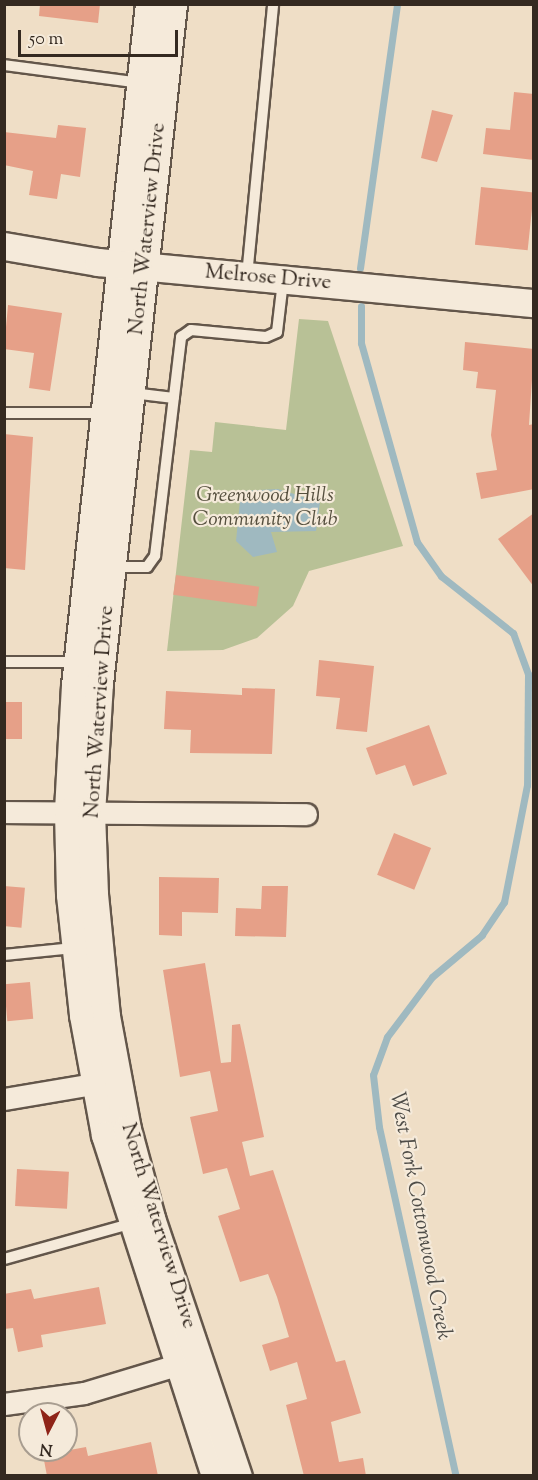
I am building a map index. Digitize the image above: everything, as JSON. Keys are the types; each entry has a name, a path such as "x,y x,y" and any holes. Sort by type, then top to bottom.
{"street":[{"name":"North Waterview Drive","path":"149,4 140,82 132,265 130,393 111,567 79,812 97,945 105,1082 151,1218 215,1476"},
{"name":"North Waterview Drive","path":"173,4 132,265 104,413 77,662 79,812 74,948 105,1082 129,1224 238,1476"},
{"name":"Melrose Drive","path":"4,246 132,265 534,303"},
{"path":"4,812 306,814"},
{"path":"4,1099 105,1082"},
{"path":"4,1404 84,1393 188,1362"}],"lane":[{"path":"246,276 273,4"},
{"path":"4,64 140,82"},
{"path":"111,567 147,567 155,556 181,337 191,330 266,337 278,332 283,280"},
{"path":"130,393 174,398"},
{"path":"4,413 104,413"},
{"path":"4,662 77,662"},
{"path":"4,955 74,948"},
{"path":"4,1259 129,1224"}],"green space":[{"name":"Greenwood Hills Community Club","path":"299,319 328,321 403,546 309,571 293,606 257,638 223,650 167,651 190,450 212,452 215,422 286,430"}],"water":[{"path":"278,489 320,502 316,531 271,532 277,552 253,557 236,541 241,491"}],"building":[{"path":"40,4 100,4 98,23 39,16"},
{"path":"514,92 534,94 534,160 483,154 486,128 510,130"},
{"path":"432,110 453,115 437,162 421,158"},
{"path":"58,125 86,128 80,177 61,174 57,199 29,195 33,171 4,165 4,132 56,138"},
{"path":"481,187 534,193 528,250 475,245"},
{"path":"8,305 62,313 50,391 29,388 34,353 4,349"},
{"path":"465,342 534,349 529,425 534,424 534,489 481,499 476,473 497,470 491,435 496,390 476,388 478,372 463,370"},
{"path":"4,434 33,437 25,570 4,568"},
{"path":"534,513 534,587 498,539"},
{"path":"176,575 259,587 256,606 173,595"},
{"path":"319,660 374,666 367,732 336,729 340,698 316,696"},
{"path":"242,688 275,689 272,754 190,753 191,730 164,729 166,691 242,695"},
{"path":"4,702 22,702 22,739 4,739"},
{"path":"429,725 447,774 413,786 405,765 376,775 366,748"},
{"path":"394,833 431,848 414,890 377,875"},
{"path":"159,877 219,878 218,913 182,912 182,936 159,935"},
{"path":"4,886 25,888 21,928 4,926"},
{"path":"262,886 288,886 286,937 235,936 236,908 261,909"},
{"path":"205,963 221,1063 231,1062 232,1025 240,1024 264,1137 242,1142 250,1176 273,1170 336,1362 345,1360 361,1413 331,1422 339,1462 363,1458 366,1476 304,1476 286,1405 307,1399 297,1362 270,1371 262,1345 289,1337 277,1297 268,1274 240,1282 218,1216 240,1209 227,1168 203,1174 190,1117 218,1111 210,1071 180,1077 163,970"},
{"path":"30,982 33,1019 7,1021 4,984"},
{"path":"17,1169 69,1172 67,1209 15,1206"},
{"path":"99,1287 106,1324 41,1335 43,1347 18,1352 13,1328 4,1329 4,1294 31,1289 34,1299"},
{"path":"151,1442 158,1476 47,1476 44,1462 78,1462 78,1448 86,1447 88,1456"}],"waterway":[{"name":"West Fork Cottonwood Creek","path":"360,268 397,4"},
{"name":"West Fork Cottonwood Creek","path":"361,306 361,343 417,542 441,576 513,633 528,674 527,785 504,902 482,935 432,977 387,1037 373,1075 379,1127 456,1476"}]}
